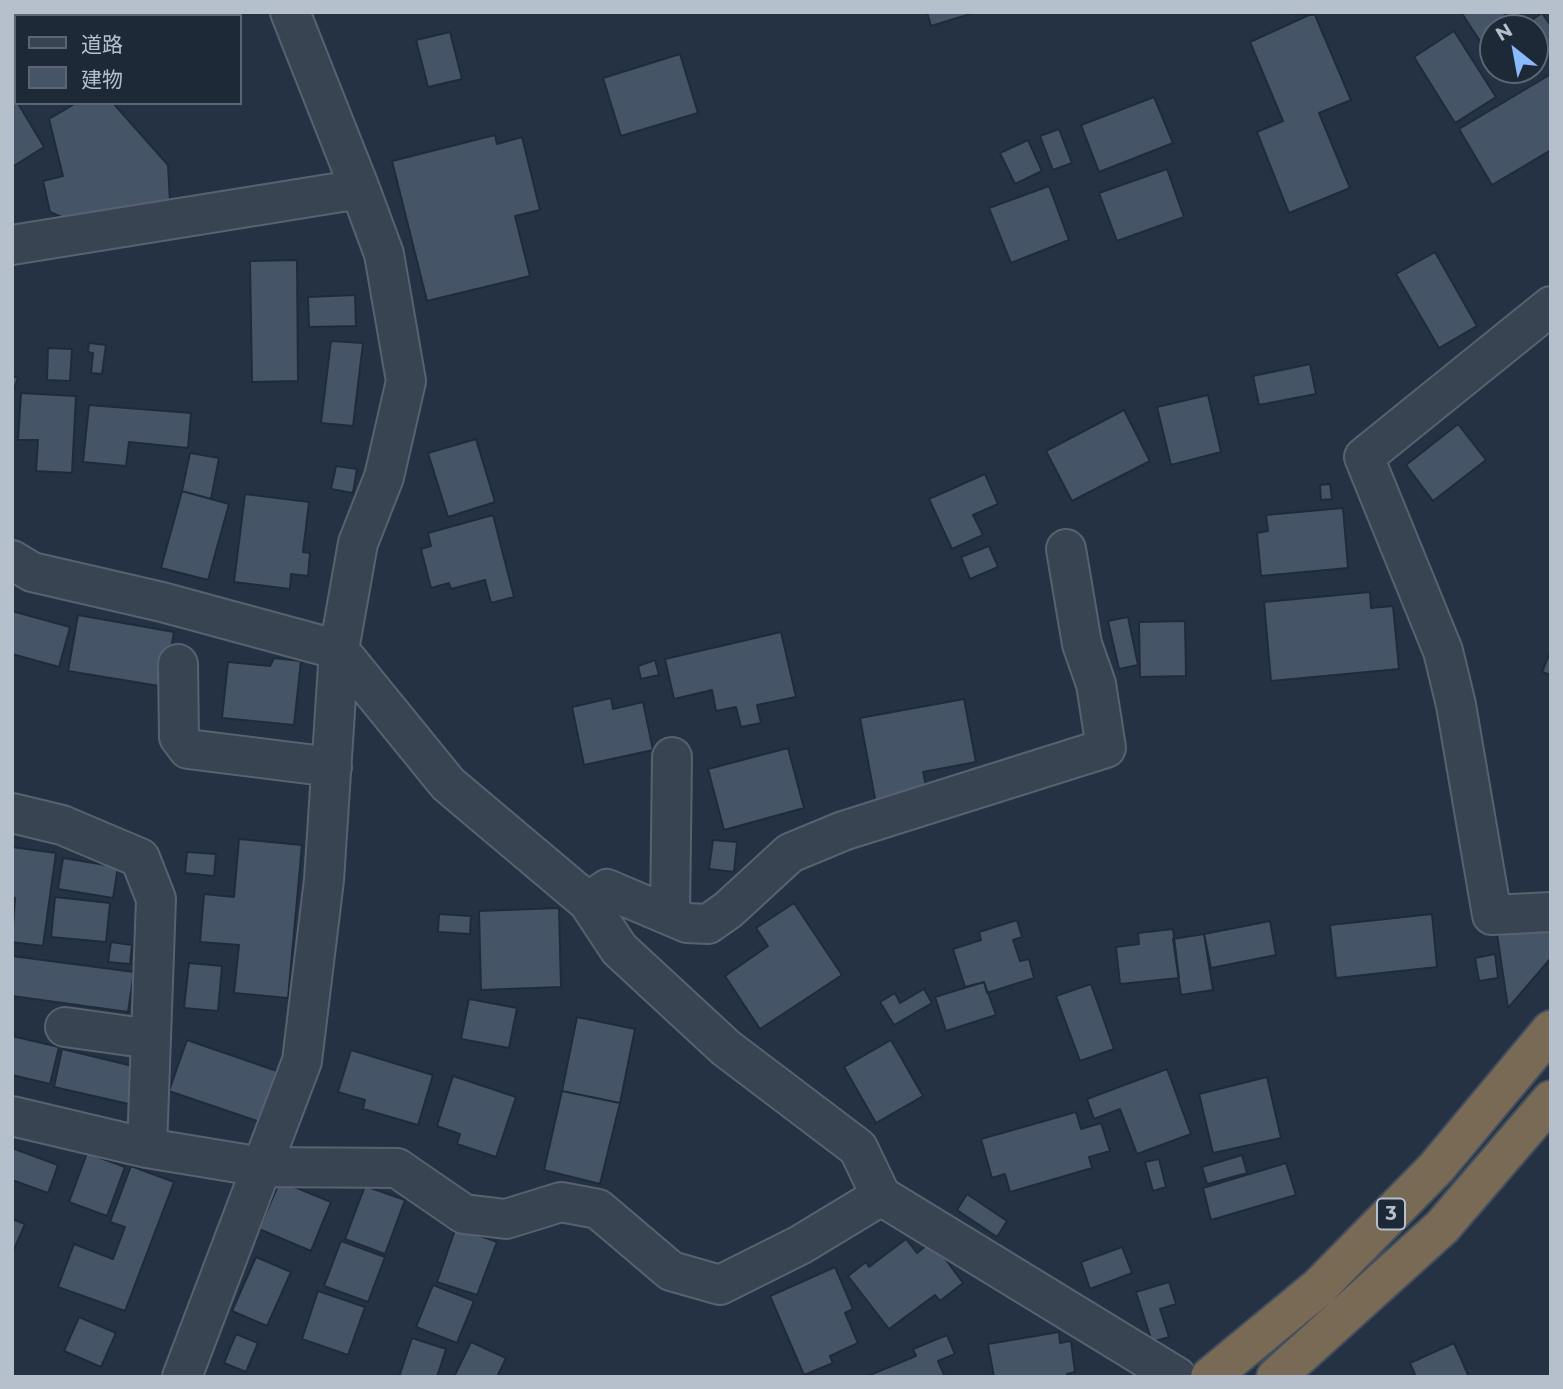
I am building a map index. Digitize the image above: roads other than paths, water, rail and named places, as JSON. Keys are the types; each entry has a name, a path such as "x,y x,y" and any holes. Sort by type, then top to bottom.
{"highway":[{"name":"3","path":"1210,1377 1319,1287 1436,1168 1551,1030"},
{"name":"3","path":"1276,1377 1442,1227 1551,1100"}],"street":[{"path":"183,1377 302,1061 324,880 339,650 358,543 384,477 406,381 384,254 290,12"},
{"path":"12,244 360,189"},
{"path":"1551,306 1364,457 1443,651 1456,705 1492,915 1551,912"},
{"path":"588,902 607,888 687,923 708,924 728,910 790,853 843,831 1105,748 1096,684 1082,644 1066,549"},
{"path":"12,560 32,572 339,650 447,784 588,902 619,949 726,1048 858,1148 881,1196 1177,1377"},
{"path":"178,664 179,737 188,749 332,767"},
{"path":"670,915 672,757"},
{"path":"12,814 62,825 140,858 156,899 147,1148"},
{"path":"65,1027 151,1039"},
{"path":"12,1116 147,1148 262,1167 397,1168 464,1214 506,1219 561,1202 598,1209 671,1271 720,1285 800,1245 881,1196"}]}
